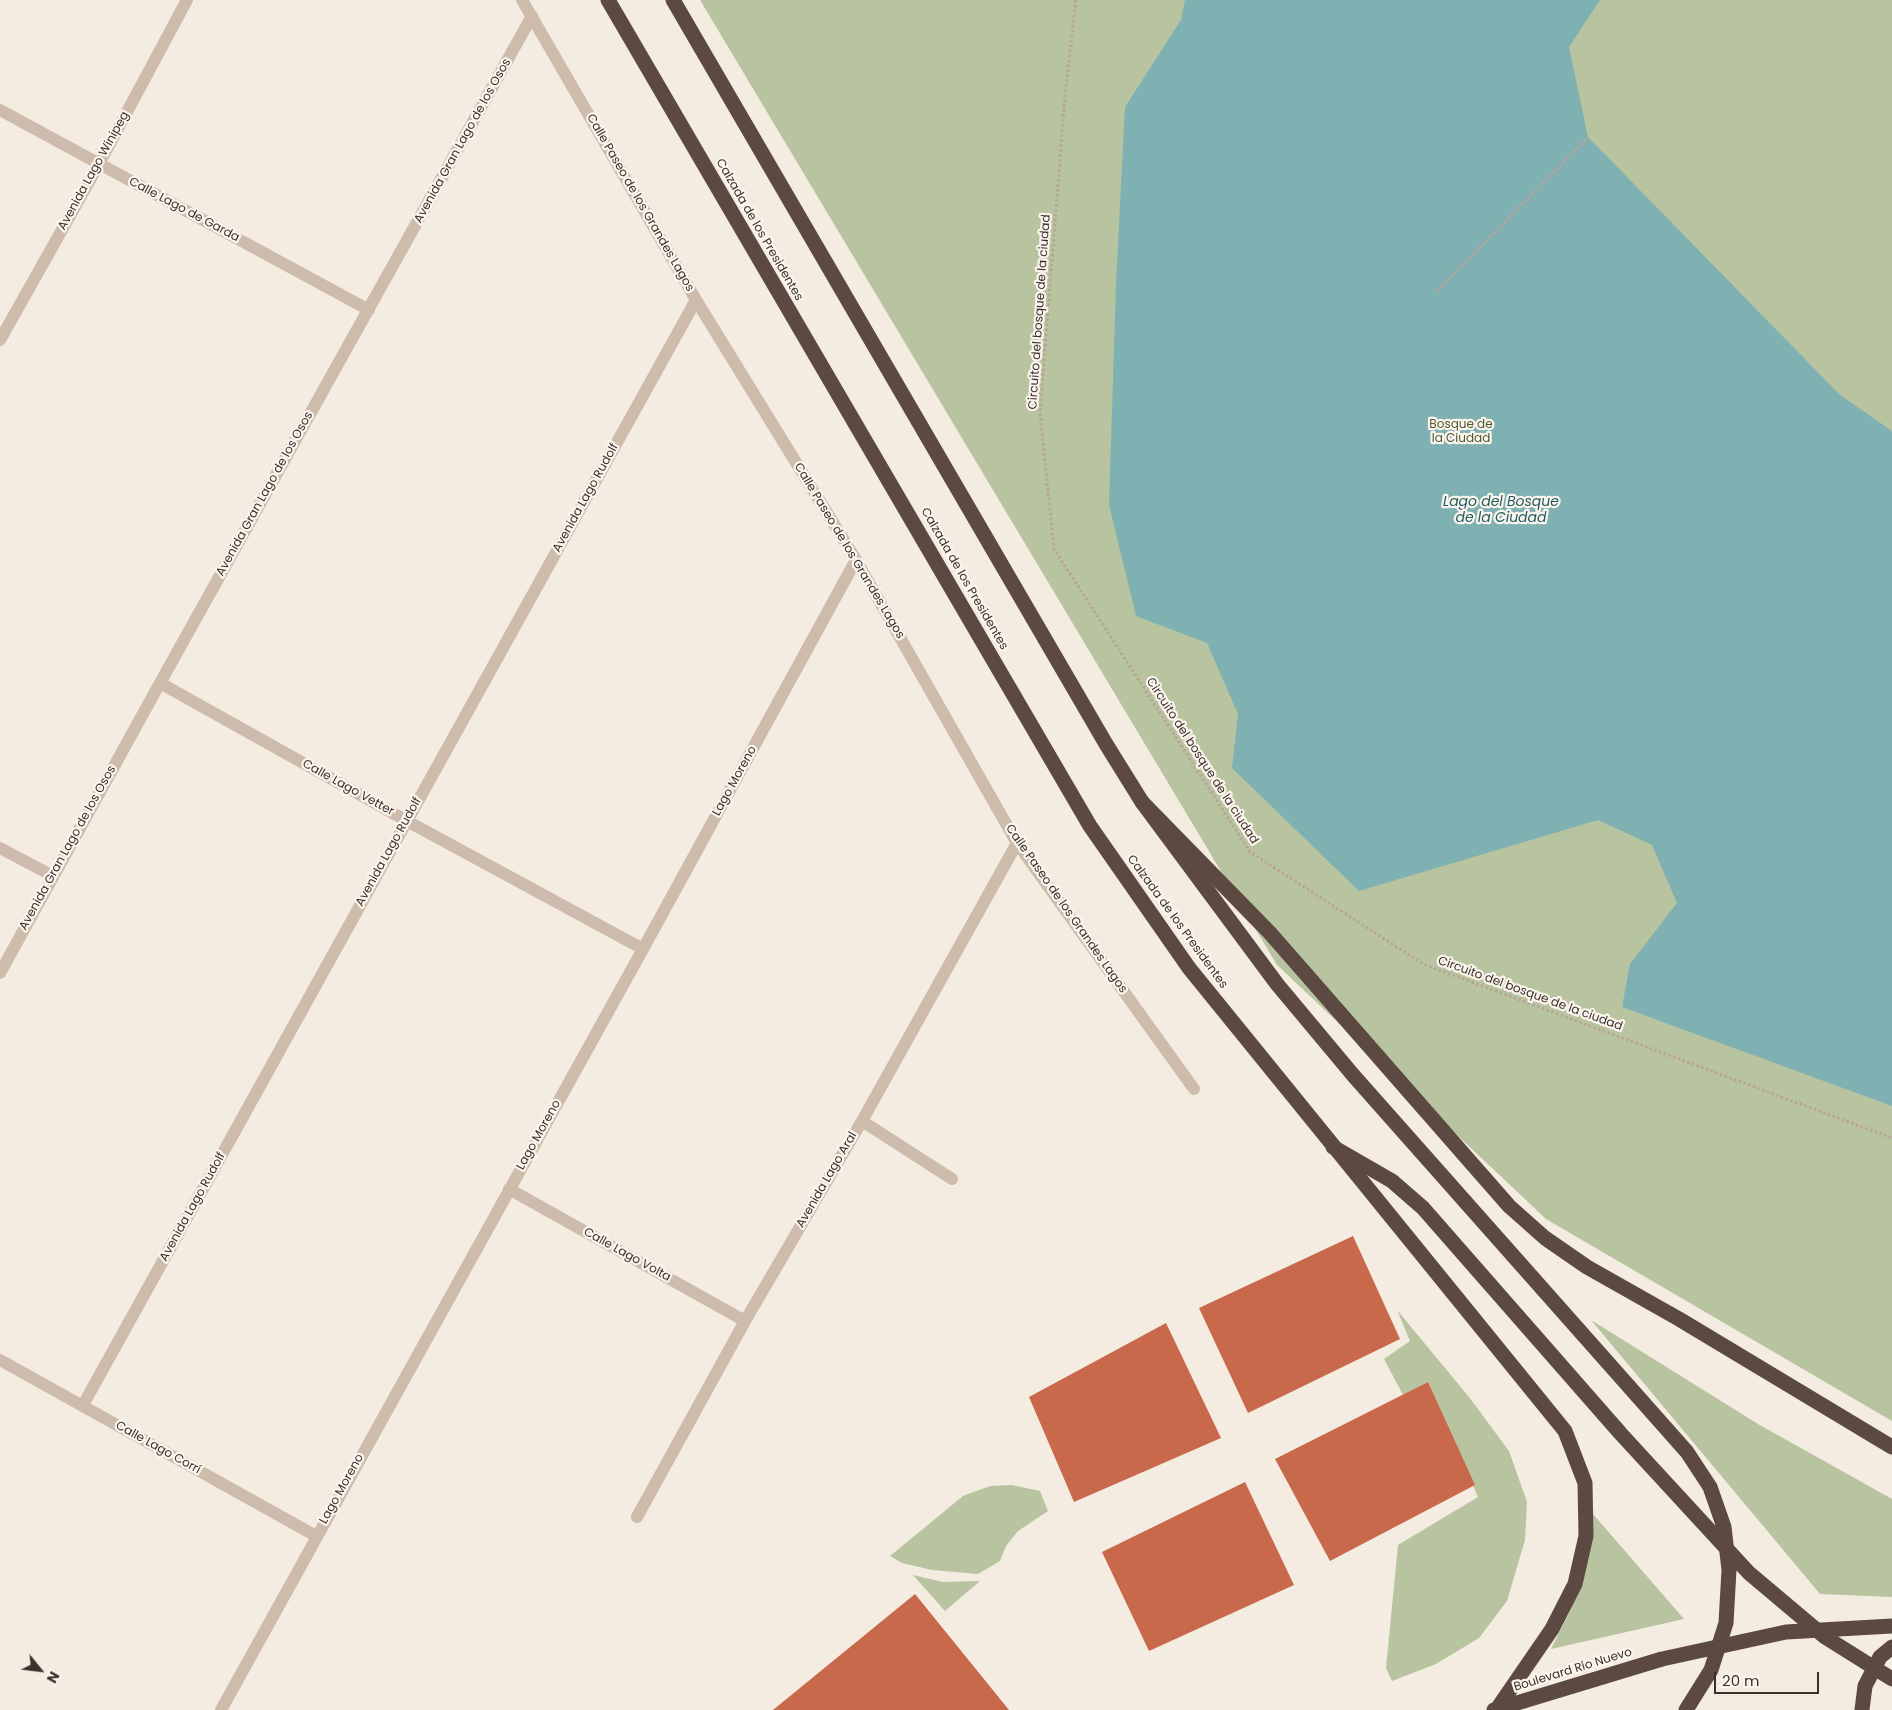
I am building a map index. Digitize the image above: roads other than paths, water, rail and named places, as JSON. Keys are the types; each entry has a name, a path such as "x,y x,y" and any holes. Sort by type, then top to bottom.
{"highway":[{"name":"Calzada de los Presidentes","path":"608,0 1090,826 1189,968 1565,1431 1585,1483 1586,1536 1575,1584 1552,1629 1495,1710"},
{"path":"673,0 1101,736 1142,802 1277,984 1359,1082 1687,1452 1710,1487 1724,1527 1730,1570 1726,1623 1711,1670 1686,1710"},
{"path":"1142,802 1270,933 1509,1206 1545,1238 1587,1267 1892,1447"},
{"path":"1333,1147 1392,1181 1423,1208 1621,1434 1749,1573 1825,1637 1892,1679"},
{"name":"Boulevard Río Nuevo","path":"1495,1710 1662,1658 1786,1632 1892,1626"},
{"path":"1862,1710 1865,1686 1880,1657 1892,1648"}],"street":[{"name":"Avenida Lago Winipeg","path":"0,340 99,164 187,0"},
{"name":"Calle Paseo de los Grandes Lagos","path":"522,0 696,300 856,560 1016,843 1194,1089"},
{"name":"Avenida Gran Lago de los Osos","path":"0,973 532,16"},
{"name":"Calle Lago de Garda","path":"0,110 369,310"},
{"name":"Avenida Lago Rudolf","path":"83,1405 696,300"},
{"name":"Lago Moreno","path":"221,1710 643,949 856,560"},
{"name":"Calle Lago Vetter","path":"160,683 406,821 643,949"},
{"name":"Avenida Lago Aral","path":"637,1517 745,1321 862,1121 1016,843"},
{"path":"0,848 53,876"},
{"path":"862,1121 952,1179"},
{"name":"Calle Lago Volta","path":"509,1189 745,1321"},
{"name":"Calle Lago Corrí","path":"0,1360 316,1536"}],"water":[{"name":"Lago del Bosque de la Ciudad","path":"1185,0 1600,0 1569,47 1588,137 1840,395 1892,431 1892,1106 1622,1007 1630,964 1677,903 1652,845 1598,820 1359,891 1232,768 1238,714 1207,643 1136,616 1109,505 1116,284 1125,107 1181,20"}],"park label":[{"name":"Bosque de la Ciudad","path":"1461,432"}]}
